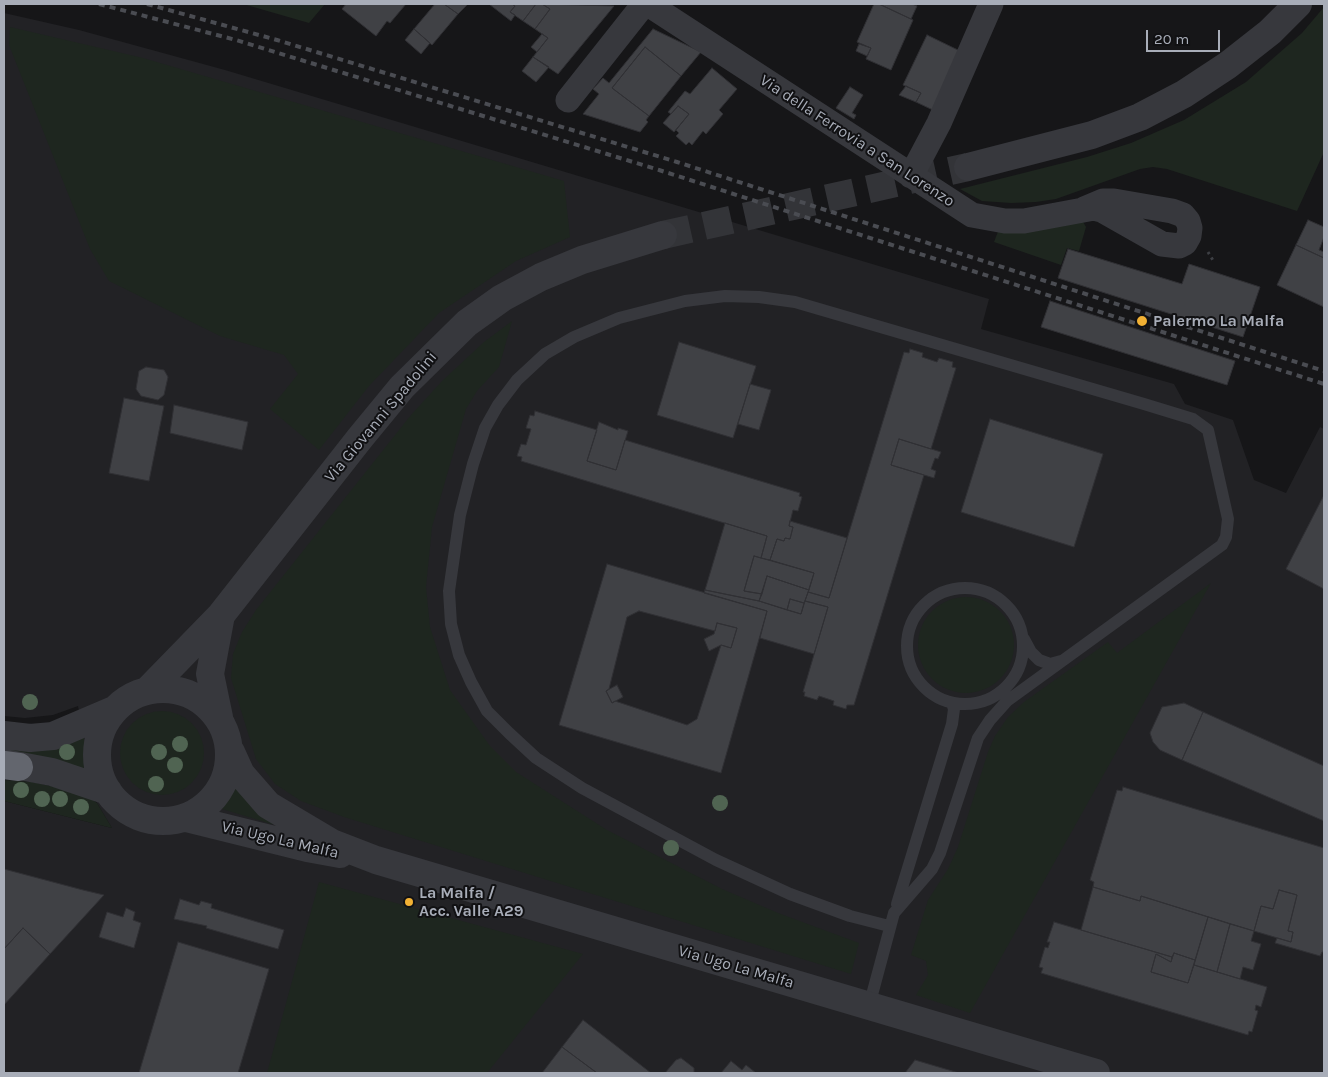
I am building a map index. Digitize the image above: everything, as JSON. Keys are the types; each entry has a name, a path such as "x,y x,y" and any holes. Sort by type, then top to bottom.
{"street":[{"path":"568,100 644,4"},
{"name":"Via della Ferrovia a San Lorenzo","path":"648,4 962,210 986,218 1024,221 1084,209"},
{"path":"911,176 936,130 991,4"},
{"path":"968,167 1092,135 1140,117 1184,94 1228,65 1270,32 1298,4"},
{"name":"Via Giovanni Spadolini","path":"149,689 221,615 402,387 467,323 502,298 541,278 582,260 663,235"},
{"path":"114,710 101,728 96,748 97,768 108,791 121,807 138,816 162,821 186,818 206,805 220,789 226,778 232,752 219,717 210,674 221,615"},
{"path":"4,735 30,738 53,736 114,710 134,696 149,689 177,690 207,705 219,717"},
{"name":"Via Ugo La Malfa","path":"232,752 242,774 268,804 332,843 376,860 1096,1073"},
{"path":"9,765 52,772 108,791"},
{"name":"Via Ugo La Malfa","path":"186,818 307,848 376,860"}],"lane":[{"path":"889,926 850,916 790,894 716,860 645,823 582,788 536,758 487,711 459,655 451,624 448,591 460,515 473,464 485,428 498,405 517,380 545,354 593,328 619,318 686,301 725,296 759,297 795,302 846,316 1144,404 1203,424 1208,430 1228,519 1226,537 1222,545 1007,701 978,738 940,853 932,869 894,913"},
{"path":"969,588 984,591 998,598 1010,608 1019,622 1023,637 1024,653 1020,668 1011,682 1000,693 986,701 969,704 952,703 936,696 922,686 912,671 907,654 907,637 913,620 923,606 937,596 953,589 969,588"},
{"path":"1023,637 1031,652 1039,660 1050,664 1062,661"},
{"path":"1025,688 1033,672 1031,652"},
{"path":"869,1006 889,926 952,724 954,709 952,703"}],"shaded area":[{"path":"243,4 325,4 309,23"},
{"path":"1324,7 1324,152 1297,211 1167,169 1153,167 1140,169 1056,199 1036,202 982,201 960,189 1087,157 1131,143 1184,120 1246,82 1302,33"},
{"path":"4,13 79,30 225,70 989,299 981,329 1174,384 1185,404 1233,420 1254,480 1286,493 1320,427 1324,429 1324,1073 4,1073 4,801 112,828 97,803 84,771 84,737 78,706 53,715 25,718 4,716"},
{"path":"10,27 143,58 564,181 570,237 516,261 439,313 369,386 319,450 270,409 298,374 284,355 220,336 109,281 90,249 9,45"},
{"path":"1082,220 1086,227 1079,251 1067,248 1061,265 994,242 999,229"},
{"path":"512,321 499,367 477,391 466,409 432,527 426,587 430,627 450,690 490,746 516,772 607,830 722,889 778,913 859,943 851,974 344,817 301,801 275,784 256,759 231,678 233,654 242,632 256,610 411,415 442,381 484,342"},
{"path":"1211,583 970,1013 916,995 928,975 926,961 911,955 928,900 948,869 958,847 988,752 995,736 1008,717 1024,702 1108,642 1117,653"},
{"path":"966,597 984,601 1000,611 1010,627 1014,645 1010,663 1000,679 984,689 966,693 948,689 932,679 922,663 918,645 922,627 932,611 948,601"},
{"path":"162,711 178,714 192,723 201,737 204,753 201,769 192,783 178,792 162,795 146,792 132,783 123,769 120,753 123,737 132,723 146,714"},
{"path":"84,737 84,771 4,753 4,748"},
{"path":"4,780 32,782 83,793 97,803 112,828 4,801"},
{"path":"236,786 285,828 222,809"},
{"path":"319,882 583,954 487,1073 267,1073"}],"building":[{"path":"346,4 406,4 390,23 387,21 376,36 342,9"},
{"path":"435,4 444,4 458,14 432,45 414,29"},
{"path":"444,4 468,4 458,14"},
{"path":"489,4 512,4 515,6 510,12 515,15 511,21"},
{"path":"512,4 536,4 523,21 510,12 515,6"},
{"path":"536,4 542,4 550,9 535,29 523,21"},
{"path":"542,4 614,6 558,74 533,57 548,38 535,29 550,9"},
{"path":"874,4 879,4 913,20 891,70 866,59 871,48 857,42"},
{"path":"879,4 912,4 917,6 911,19"},
{"path":"414,29 430,43 421,54 405,40"},
{"path":"653,29 701,52 681,76 645,47 612,88 649,116 646,120 648,122 640,132 583,114 599,94 593,89 603,78 609,83"},
{"path":"542,34 548,38 537,52 531,47"},
{"path":"927,35 962,52 935,111 916,102 921,93 903,85"},
{"path":"859,44 871,48 867,56 856,51"},
{"path":"645,47 681,76 649,116 612,88"},
{"path":"533,57 549,67 536,82 522,71"},
{"path":"712,68 737,89 719,110 723,114 706,134 703,131 692,145 689,142 686,145 676,136 679,133 676,130 689,114 678,106 671,114 668,112 685,91 690,94"},
{"path":"906,86 921,93 916,102 899,95"},
{"path":"850,87 863,95 852,113 856,115 854,119 836,108"},
{"path":"678,106 689,114 674,132 663,123"},
{"path":"1308,220 1324,227 1324,237 1319,250 1324,252 1324,258 1296,245"},
{"path":"1296,245 1324,258 1324,307 1277,285"},
{"path":"1068,249 1182,284 1189,264 1260,287 1243,337 1058,278"},
{"path":"1050,301 1235,361 1227,385 1041,327"},
{"path":"679,342 756,366 733,438 657,415"},
{"path":"910,349 923,353 922,357 937,362 939,358 953,362 952,367 956,368 931,449 899,439 891,465 924,475 854,705 847,705 846,709 833,705 834,701 819,696 817,700 804,696 805,692 803,692 828,607 805,601 808,592 829,598 904,352 909,353"},
{"path":"146,367 164,370 168,377 164,395 158,400 141,396 136,389 139,371"},
{"path":"750,384 771,390 759,430 738,424"},
{"path":"124,398 164,406 149,481 109,473"},
{"path":"174,405 248,422 242,450 170,433"},
{"path":"535,411 597,430 587,461 616,470 625,440 800,493 799,496 802,497 798,511 793,510 789,526 793,527 790,539 785,538 784,541 777,539 770,560 761,558 767,536 521,461 522,457 517,456 521,444 526,445 531,429 526,428 530,415 534,416"},
{"path":"990,419 1103,454 1074,547 961,512"},
{"path":"599,422 618,430 618,428 628,431 616,470 587,461"},
{"path":"899,439 941,452 938,459 935,458 931,469 936,471 934,478 891,465"},
{"path":"1324,495 1324,589 1286,569"},
{"path":"790,521 847,538 829,598 808,592 814,573 770,560 777,539 784,541 785,538 790,539 793,527 789,526"},
{"path":"725,523 767,536 761,558 754,556 744,591 762,594 759,601 705,590"},
{"path":"754,556 814,573 809,590 767,576 762,594 744,591"},
{"path":"607,564 767,611 721,773 559,725"},
{"path":"767,576 809,590 804,603 790,599 787,610 759,601"},
{"path":"705,590 759,601 801,614 805,601 828,607 814,654 760,638 767,611 704,593"},
{"path":"790,599 804,603 801,614 787,610"},
{"path":"639,611 715,631 717,623 737,628 731,648 721,645 697,719 687,725 615,701 612,703 606,691 609,689 627,617"},
{"path":"717,623 737,628 731,648 721,645 709,651 704,639 714,634"},
{"path":"617,685 623,697 612,703 606,691"},
{"path":"1184,703 1203,712 1182,760 1160,750 1153,742 1150,733 1162,707"},
{"path":"1203,712 1324,766 1324,821 1182,760"},
{"path":"1123,787 1324,848 1324,952 1320,956 1275,943 1277,938 1291,942 1293,932 1288,931 1297,895 1279,890 1273,909 1261,906 1254,931 1141,896 1140,901 1093,887 1094,882 1090,880 1117,790 1122,791"},
{"path":"4,869 104,895 50,954 23,928 4,949"},
{"path":"1093,887 1140,901 1141,896 1208,917 1195,960 1174,953 1172,957 1081,930"},
{"path":"1279,890 1297,895 1288,931 1293,932 1291,942 1254,931 1261,906 1273,909"},
{"path":"180,899 199,905 201,901 212,904 211,908 284,930 278,949 206,928 207,926 174,919"},
{"path":"126,908 135,912 133,920 141,923 134,948 99,937 107,912 123,917"},
{"path":"1208,917 1230,924 1217,972 1194,965"},
{"path":"1054,922 1172,957 1171,962 1156,954 1151,972 1188,983 1194,965 1267,987 1261,1007 1256,1005 1255,1010 1258,1011 1252,1032 1249,1031 1248,1035 1041,973 1043,968 1039,967 1045,947 1048,948 1050,942 1047,942"},
{"path":"1230,924 1254,931 1251,941 1261,944 1253,970 1243,967 1240,979 1217,972"},
{"path":"23,928 50,954 4,1005 4,949"},
{"path":"178,942 269,969 238,1073 139,1073"},
{"path":"1174,953 1195,960 1188,983 1151,972 1156,954 1171,962"},
{"path":"583,1020 651,1073 597,1073 562,1047"},
{"path":"562,1047 597,1073 542,1073"},
{"path":"681,1058 694,1068 694,1073 665,1073 676,1060"},
{"path":"915,1060 959,1073 905,1073"},
{"path":"731,1061 742,1070 746,1065 756,1073 721,1073"}],"tunnel":[{"path":"663,235 968,167"}],"railway":[{"path":"99,4 236,40 659,170 1324,384"},
{"path":"147,4 277,40 677,162 1324,371"}],"place":[{"name":"Palermo La Malfa","path":"1142,321"},
{"name":"La Malfa / Acc. Valle A29","path":"409,902"}]}
